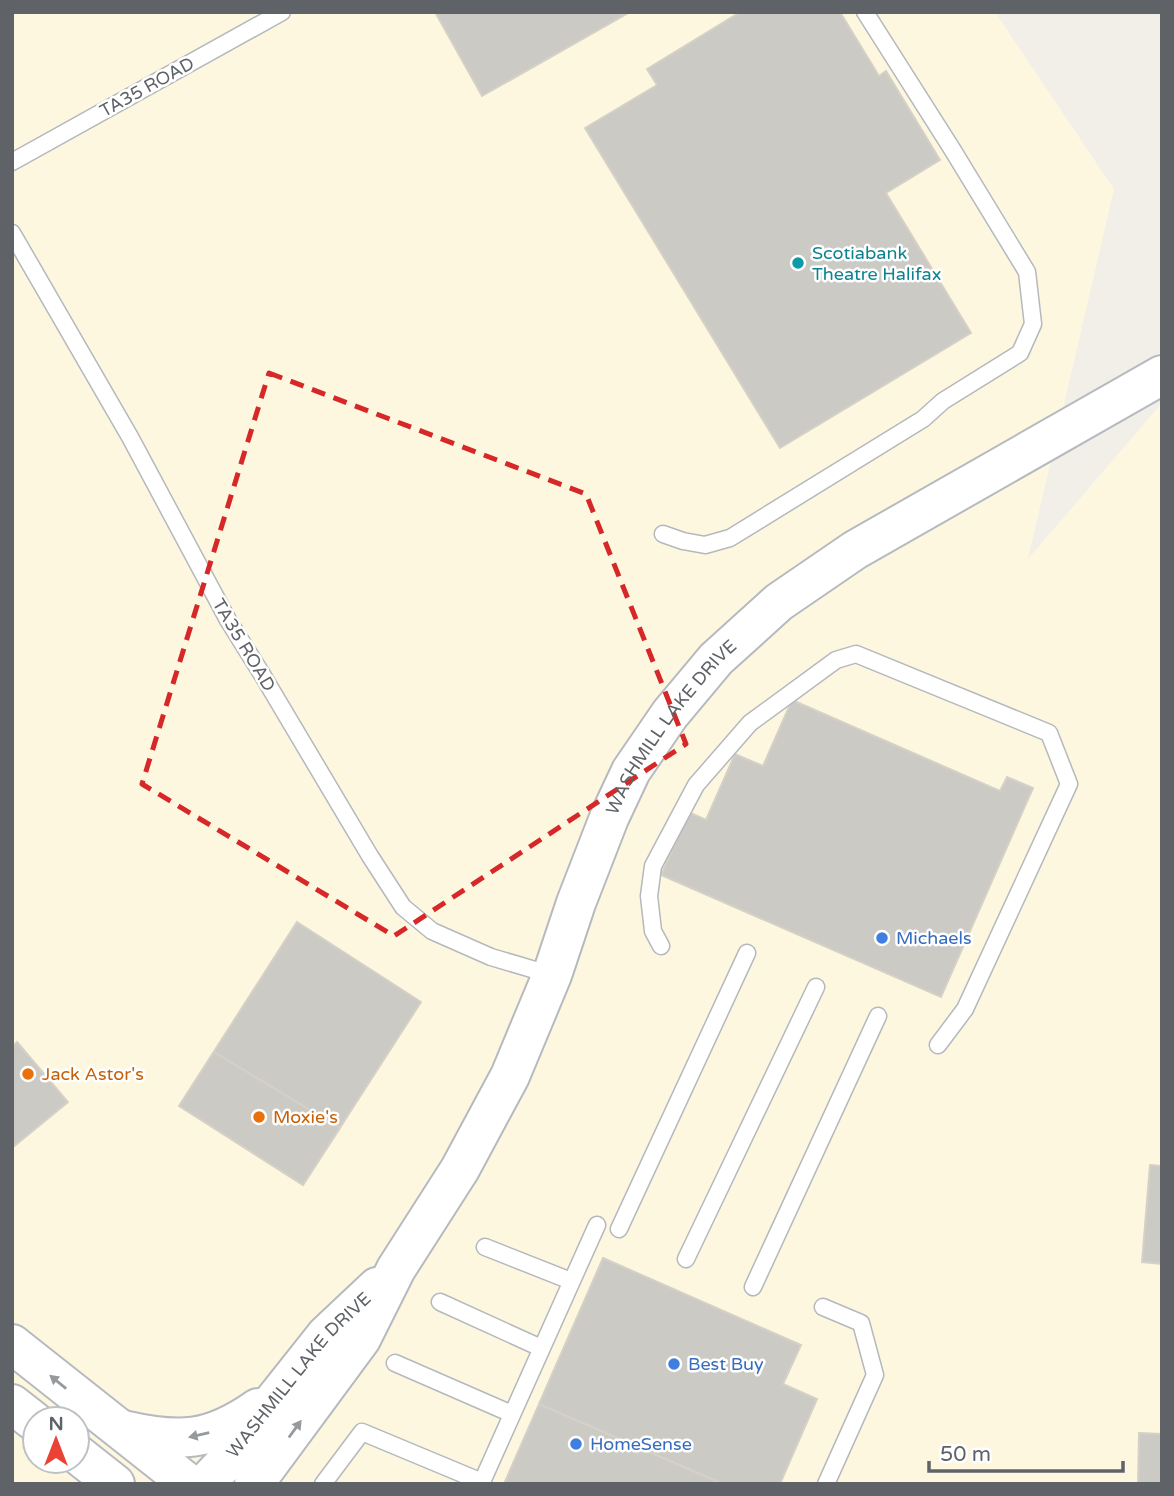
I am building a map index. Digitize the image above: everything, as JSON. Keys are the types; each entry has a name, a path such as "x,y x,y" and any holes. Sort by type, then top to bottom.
{"street":[{"name":"WASHMILL LAKE DRIVE","path":"254,1484 361,1339 396,1269 466,1158 510,1076 552,975 609,817 631,771 670,714 716,659 779,602 855,550 1162,375"},
{"name":"WASHMILL LAKE DRIVE","path":"205,1484 326,1335 396,1269"},
{"path":"12,1344 189,1484"},
{"path":"122,1430 166,1438 190,1438 214,1432 245,1417 280,1392"},
{"path":"91,1465 115,1484"}],"lane":[{"name":"TA35 ROAD","path":"12,162 282,12"},
{"path":"663,534 705,545 730,538 923,419 943,401 1020,353 1033,324 1027,272 865,12"},
{"name":"TA35 ROAD","path":"12,233 130,437 228,620 402,907 432,930 491,957 552,975"},
{"path":"661,946 653,931 649,896 653,866 696,785 750,723 836,660 856,654 1049,733 1069,784 965,1009 938,1045"},
{"path":"619,1229 747,953"},
{"path":"686,1259 816,987"},
{"path":"753,1287 878,1016"},
{"path":"323,1484 362,1432 482,1483 597,1225"},
{"path":"485,1247 571,1281"},
{"path":"440,1302 541,1348"},
{"path":"823,1307 861,1323 875,1375 826,1484"},
{"path":"396,1363 512,1413"}],"highlighted area":[{"path":"269,373 586,494 686,744 394,936 142,784"}],"shaded area":[{"path":"12,12 995,12 1114,189 1028,559 1162,403 1162,1484 12,1484"}],"building":[{"path":"435,12 630,12 482,96"},
{"name":"Scotiabank Theatre Halifax","path":"735,12 840,12 879,76 886,71 940,160 886,193 971,333 780,448 585,128 657,85 647,69 737,14"},
{"path":"792,700 1000,791 1007,777 1033,788 941,997 661,875 689,812 706,820 735,754 763,766"},
{"path":"297,922 421,1002 303,1185 179,1106"},
{"name":"Jack Astor's","path":"17,1042 68,1102 12,1148 12,1047"},
{"name":"Moxie's","path":"214,1052 340,1128 303,1185 179,1106"},
{"path":"1150,1165 1162,1166 1162,1264 1142,1262"},
{"name":"Best Buy","path":"603,1258 801,1345 783,1384 817,1399 780,1484 723,1484 539,1404"},
{"name":"HomeSense","path":"539,1404 723,1484 504,1484"},
{"path":"1139,1433 1162,1434 1162,1484 1138,1484"}],"place":[{"name":"Scotiabank Theatre Halifax","path":"798,263"},
{"name":"Michaels","path":"882,938"},
{"name":"Jack Astor's","path":"28,1074"},
{"name":"Moxie's","path":"259,1117"},
{"name":"Best Buy","path":"674,1364"},
{"name":"HomeSense","path":"576,1444"}]}
